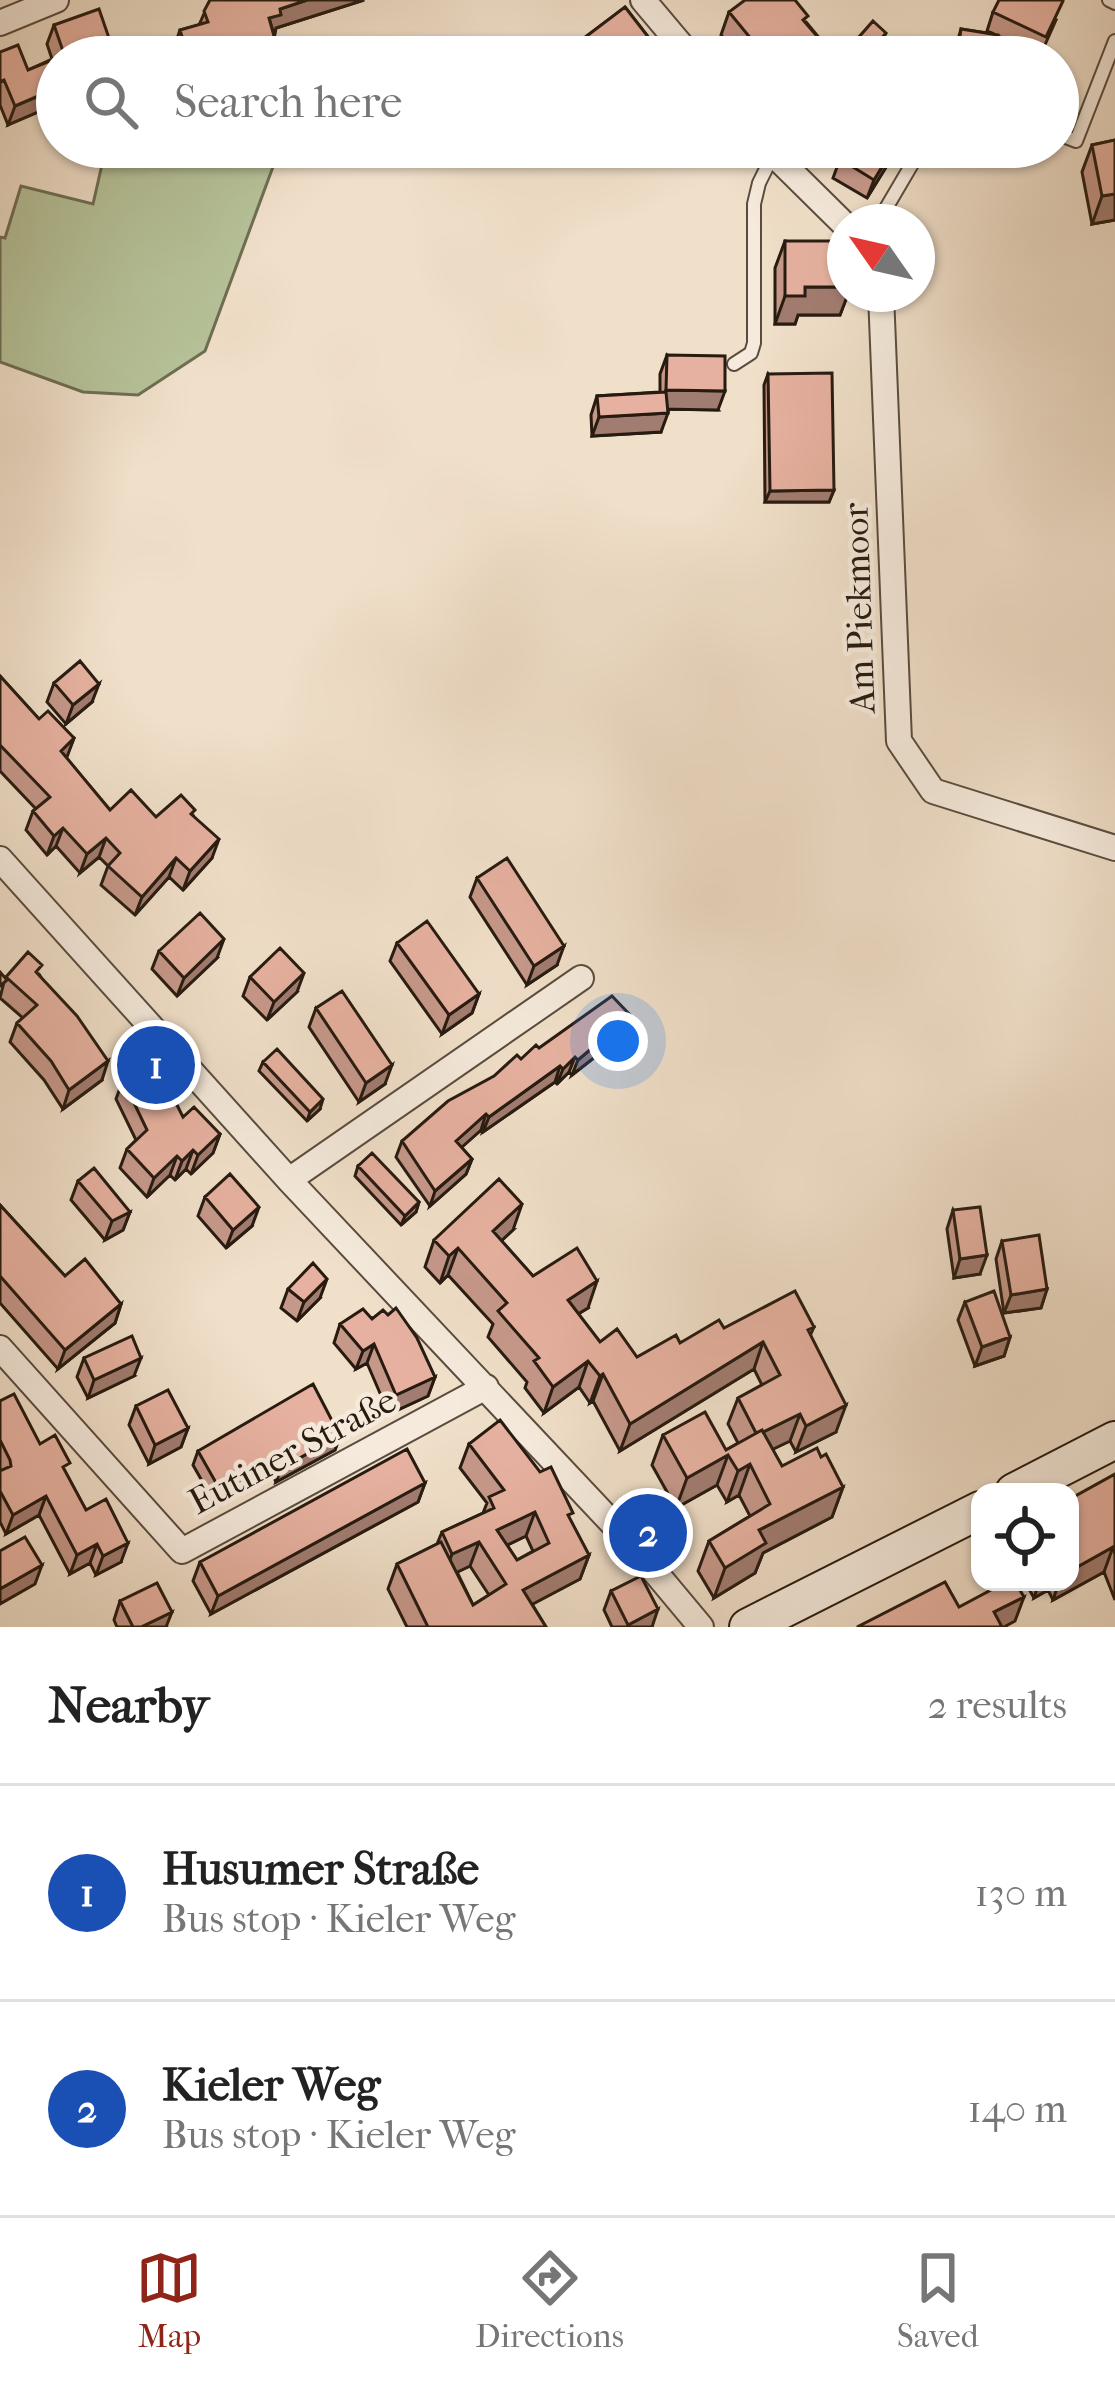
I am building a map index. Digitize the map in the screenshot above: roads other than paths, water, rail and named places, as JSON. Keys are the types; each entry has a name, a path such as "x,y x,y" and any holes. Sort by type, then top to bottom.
{"main road":[{"path":"1032,1483 1115,1440"},
{"path":"748,1627 971,1515"}],"street":[{"path":"0,23 56,0"},
{"path":"643,0 673,36"},
{"path":"787,168 827,207"},
{"name":"Am Piekmoor","path":"882,312 899,741 933,791 1115,848"},
{"path":"0,860 289,1180 630,1542 701,1627"},
{"path":"289,1180 581,978"},
{"name":"Eutiner Straße","path":"0,1348 182,1551 486,1387"}],"lane":[{"path":"1079,133 1115,41"},
{"path":"734,364 751,353 754,343 754,203 764,168"},
{"path":"889,204 910,168"}],"place":[{"name":"Husumer Straße","path":"156,1065"},
{"name":"Kieler Weg","path":"648,1533"}]}
